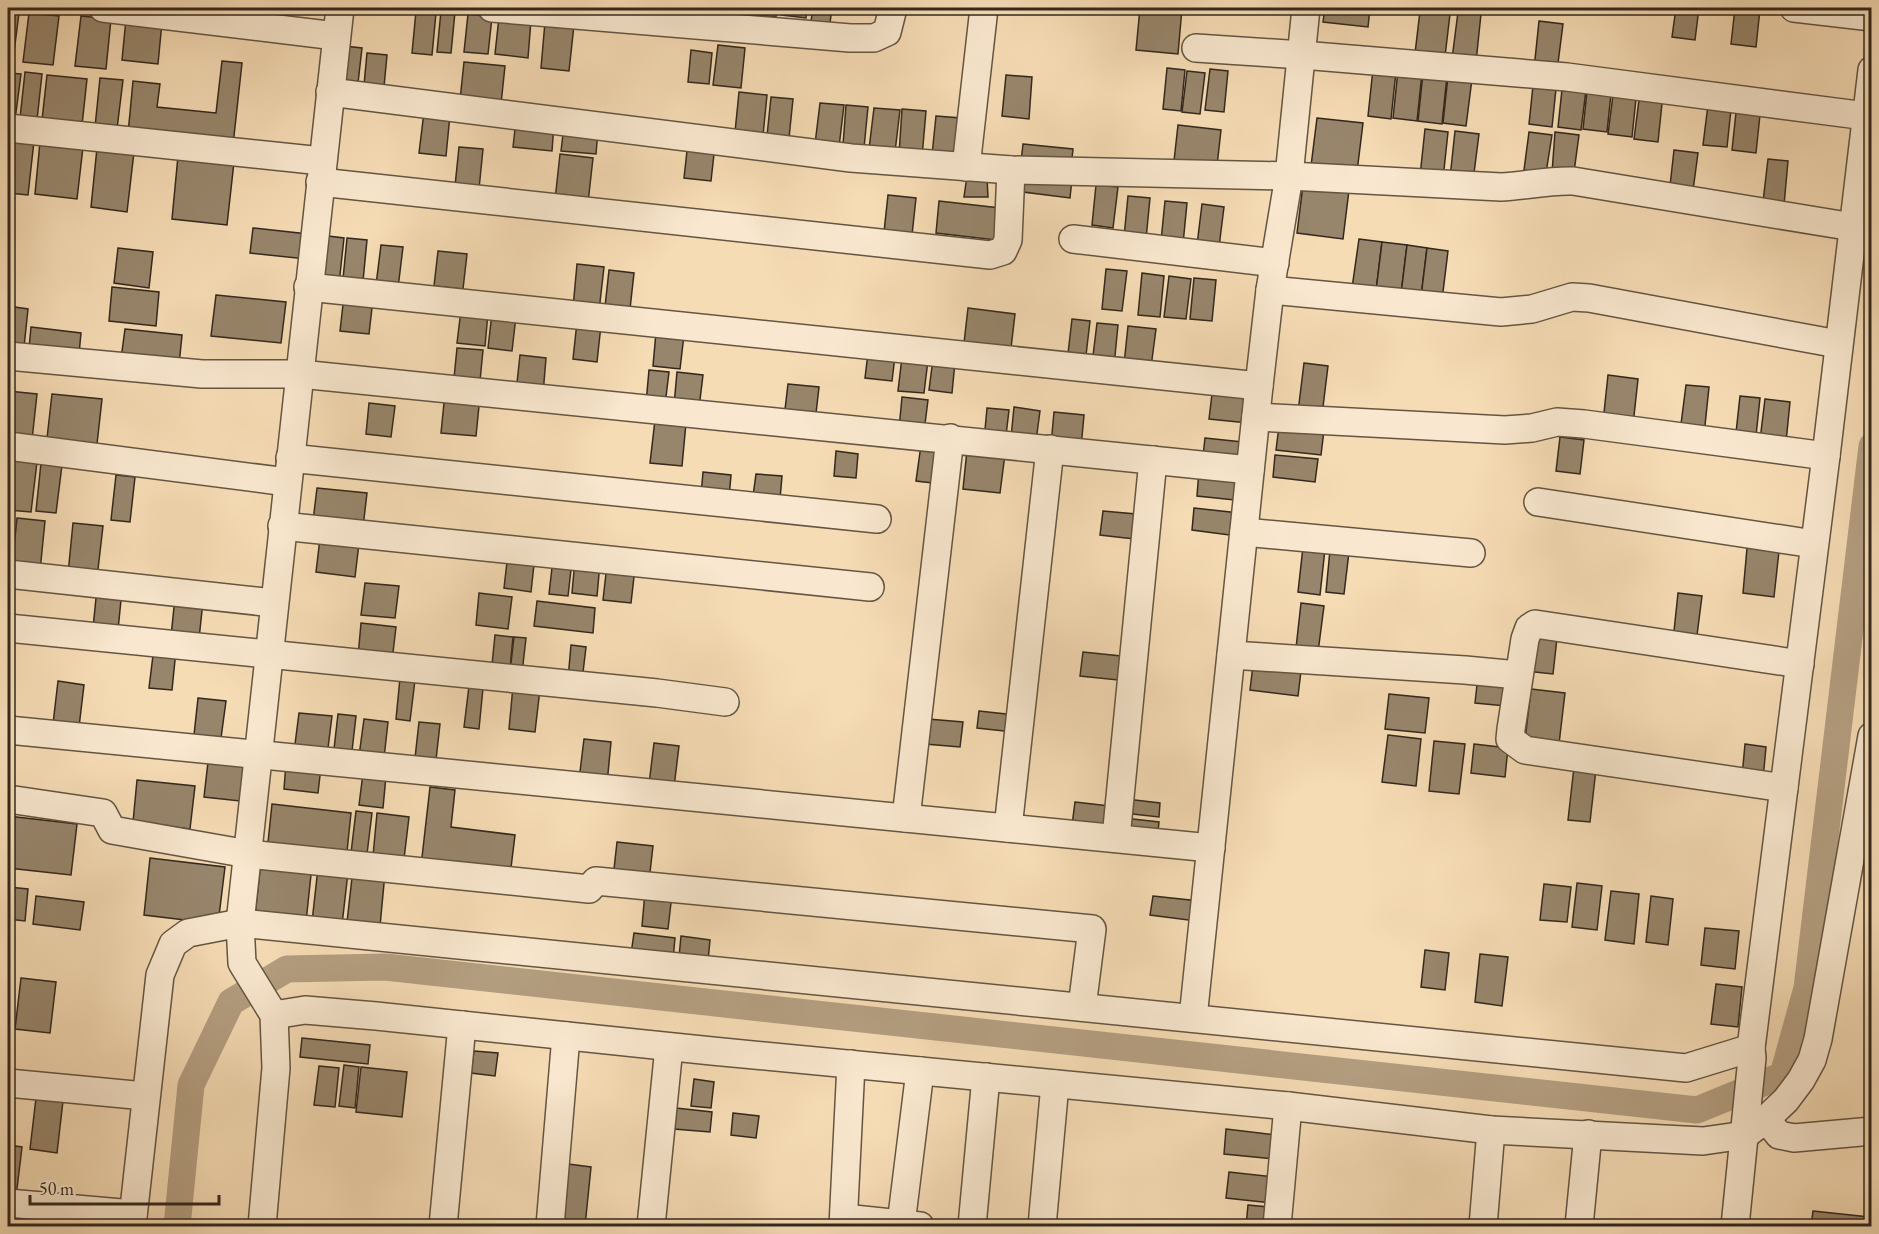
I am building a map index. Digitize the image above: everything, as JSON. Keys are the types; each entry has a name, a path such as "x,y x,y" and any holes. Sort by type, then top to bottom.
{"street":[{"path":"103,8 336,36"},
{"path":"262,1227 276,1068 271,1010 242,963 240,923 340,8"},
{"path":"492,8 850,38 874,38 887,32 893,8"},
{"path":"966,167 984,8"},
{"path":"1193,1018 1259,386 1270,290 1289,176 1306,8"},
{"path":"1794,8 1872,17"},
{"path":"1196,48 1567,77 1866,116"},
{"path":"1735,1227 1753,1124 1752,1053 1872,70"},
{"path":"330,92 851,158 966,167 1289,176 1501,187 1561,180 1573,181 1853,227"},
{"path":"8,128 321,172 990,255 1003,251 1008,240 1011,170"},
{"path":"1073,239 1275,262"},
{"path":"308,287 1259,386"},
{"path":"1270,290 1501,312 1532,309 1572,297 1589,298 1838,344"},
{"path":"8,356 202,374 300,374 1250,470"},
{"path":"1256,417 1505,430 1557,423 1584,424 1826,456"},
{"path":"906,818 950,438"},
{"path":"8,446 877,519"},
{"path":"1008,828 1050,449"},
{"path":"1116,838 1153,460"},
{"path":"1538,502 1814,544"},
{"path":"282,526 870,587"},
{"path":"1244,532 1472,553"},
{"path":"8,574 274,603"},
{"path":"1784,788 1526,750 1510,739 1518,675 1524,639 1529,628 1535,624 1800,664"},
{"path":"8,628 657,693 725,702"},
{"path":"1231,655 1518,675"},
{"path":"8,730 1211,848"},
{"path":"271,1010 305,1010 1288,1106 1491,1130 1703,1141 1753,1124 1786,1100 1812,1060 1818,1039 1872,736"},
{"path":"8,799 103,813 112,830 248,854 589,888 596,881 1092,929 1082,1007"},
{"path":"8,1203 132,1220 160,975 173,944 188,933 240,923 1686,1068 1752,1053"},
{"path":"443,1227 462,1025"},
{"path":"550,1227 566,1036"},
{"path":"651,1227 669,1047"},
{"path":"851,1064 843,1222 910,1225 920,1071"},
{"path":"972,1227 986,1077"},
{"path":"8,1083 145,1096"},
{"path":"1042,1227 1055,1084"},
{"path":"1277,1227 1288,1106"},
{"path":"1753,1124 1779,1135 1794,1137 1872,1131"},
{"path":"1483,1227 1491,1130"},
{"path":"1579,1227 1588,1134"}],"building":[{"path":"759,8 777,8 776,17 758,15"},
{"path":"783,8 807,8 806,18 782,15"},
{"path":"813,8 832,8 830,23 811,21"},
{"path":"1140,8 1182,8 1178,54 1136,50"},
{"path":"1325,8 1370,8 1368,27 1323,22"},
{"path":"1676,8 1699,8 1695,40 1672,37"},
{"path":"1735,8 1760,9 1756,47 1731,44"},
{"path":"416,11 436,13 432,55 412,53"},
{"path":"441,11 455,12 451,53 437,52"},
{"path":"1420,11 1450,14 1444,65 1414,62"},
{"path":"8,12 19,13 13,60 8,60"},
{"path":"1458,12 1481,14 1476,62 1452,59"},
{"path":"29,13 59,16 53,65 23,62"},
{"path":"468,14 492,17 488,54 464,52"},
{"path":"81,16 111,19 106,69 75,66"},
{"path":"499,17 531,20 528,58 495,54"},
{"path":"126,19 162,22 158,64 122,60"},
{"path":"1539,21 1563,24 1557,71 1534,69"},
{"path":"545,22 574,25 569,71 541,68"},
{"path":"718,45 745,48 741,88 713,85"},
{"path":"344,46 362,48 358,83 340,81"},
{"path":"691,50 712,53 709,84 688,82"},
{"path":"367,53 387,55 384,87 364,85"},
{"path":"222,61 242,63 233,145 128,134 133,81 160,84 157,107 216,113"},
{"path":"464,62 505,66 501,104 460,100"},
{"path":"1167,68 1185,70 1181,111 1163,109"},
{"path":"1210,69 1228,71 1224,112 1205,110"},
{"path":"1373,69 1396,71 1391,119 1368,116"},
{"path":"1398,70 1422,73 1417,121 1393,118"},
{"path":"1187,71 1205,73 1200,114 1182,112"},
{"path":"25,72 42,74 37,120 20,118"},
{"path":"8,73 21,74 15,120 8,119"},
{"path":"1423,73 1447,76 1442,124 1418,121"},
{"path":"47,75 87,79 82,125 42,120"},
{"path":"1006,75 1032,77 1029,119 1002,116"},
{"path":"1448,76 1472,79 1466,126 1443,123"},
{"path":"1534,76 1557,79 1552,127 1529,124"},
{"path":"100,78 123,80 117,129 95,127"},
{"path":"1563,80 1587,82 1581,130 1558,127"},
{"path":"1588,82 1612,84 1607,132 1583,129"},
{"path":"1614,87 1637,89 1632,137 1608,134"},
{"path":"739,92 767,95 763,135 735,132"},
{"path":"1640,92 1663,94 1658,142 1634,139"},
{"path":"771,97 793,99 789,138 767,136"},
{"path":"1709,97 1732,100 1727,147 1703,145"},
{"path":"820,103 844,105 839,147 815,144"},
{"path":"1737,103 1761,105 1756,153 1732,150"},
{"path":"846,105 868,107 864,148 843,145"},
{"path":"874,108 900,110 895,152 869,149"},
{"path":"902,109 926,111 922,157 899,155"},
{"path":"424,112 450,115 446,156 419,153"},
{"path":"936,116 961,118 956,158 932,155"},
{"path":"1317,118 1363,123 1357,172 1311,166"},
{"path":"516,120 554,124 552,151 513,147"},
{"path":"1178,125 1221,130 1217,166 1174,161"},
{"path":"564,126 598,130 596,154 561,151"},
{"path":"1425,129 1448,132 1443,179 1420,176"},
{"path":"1455,131 1479,134 1473,181 1450,178"},
{"path":"1529,132 1552,135 1546,173 1524,170"},
{"path":"1555,132 1579,135 1574,172 1552,173"},
{"path":"13,138 34,141 28,195 8,193"},
{"path":"40,142 83,147 77,199 35,194"},
{"path":"688,142 715,145 711,181 684,178"},
{"path":"1023,144 1073,149 1071,167 1021,162"},
{"path":"459,147 483,149 479,189 455,186"},
{"path":"97,148 134,152 127,212 91,207"},
{"path":"1674,150 1698,153 1692,198 1669,195"},
{"path":"560,154 593,158 588,203 555,200"},
{"path":"178,156 234,162 227,225 172,219"},
{"path":"1768,159 1788,161 1784,205 1763,202"},
{"path":"1018,172 1072,179 1070,198 1015,191"},
{"path":"967,176 987,178 988,197 964,197"},
{"path":"1096,185 1118,187 1113,228 1092,225"},
{"path":"1303,185 1349,190 1343,239 1297,233"},
{"path":"888,195 916,198 912,235 884,232"},
{"path":"1128,196 1150,198 1146,239 1124,237"},
{"path":"939,201 1000,208 996,240 936,233"},
{"path":"1165,201 1187,203 1183,244 1161,241"},
{"path":"1202,204 1224,207 1219,247 1197,245"},
{"path":"253,228 308,234 306,259 250,253"},
{"path":"320,235 344,238 339,284 315,281"},
{"path":"347,238 367,240 363,281 343,279"},
{"path":"1359,239 1382,242 1376,291 1352,288"},
{"path":"1382,242 1407,245 1401,294 1376,291"},
{"path":"381,245 403,247 398,288 376,285"},
{"path":"1407,245 1427,248 1421,297 1401,294"},
{"path":"118,248 153,252 149,288 114,283"},
{"path":"1427,248 1448,251 1442,300 1421,297"},
{"path":"438,251 467,254 463,289 434,286"},
{"path":"577,264 604,267 599,311 573,308"},
{"path":"1106,269 1127,271 1122,311 1102,309"},
{"path":"609,270 634,273 629,318 604,316"},
{"path":"1142,273 1164,276 1160,317 1138,315"},
{"path":"1169,276 1191,279 1186,319 1164,317"},
{"path":"1194,278 1216,280 1212,321 1190,319"},
{"path":"112,287 159,292 156,326 109,321"},
{"path":"216,295 286,302 281,343 211,336"},
{"path":"344,296 373,299 369,334 340,331"},
{"path":"8,306 28,309 24,347 8,345"},
{"path":"968,308 1015,314 1011,348 964,343"},
{"path":"461,310 488,313 485,346 457,343"},
{"path":"492,313 516,316 512,351 488,348"},
{"path":"1072,319 1090,321 1085,364 1067,362"},
{"path":"577,322 601,325 597,362 573,359"},
{"path":"1097,323 1118,325 1114,366 1092,364"},
{"path":"1128,326 1156,329 1151,367 1124,364"},
{"path":"31,327 81,333 79,354 29,348"},
{"path":"125,329 182,335 179,365 121,359"},
{"path":"656,332 684,335 680,369 653,366"},
{"path":"457,348 483,350 480,381 454,378"},
{"path":"868,353 895,356 892,381 865,378"},
{"path":"520,355 546,358 543,394 516,392"},
{"path":"902,357 928,360 924,393 898,391"},
{"path":"933,359 955,362 952,393 929,390"},
{"path":"1304,363 1328,366 1322,415 1298,412"},
{"path":"649,370 669,372 665,405 646,403"},
{"path":"677,372 703,375 699,408 674,405"},
{"path":"1608,375 1638,379 1633,425 1603,422"},
{"path":"788,384 819,387 815,422 784,418"},
{"path":"1686,385 1709,387 1704,435 1680,432"},
{"path":"1213,386 1252,390 1248,423 1209,419"},
{"path":"8,391 37,394 32,440 8,437"},
{"path":"445,393 480,396 476,436 441,433"},
{"path":"52,394 102,399 96,453 46,447"},
{"path":"1740,396 1760,398 1755,445 1735,442"},
{"path":"902,397 928,400 924,432 899,429"},
{"path":"1765,399 1790,402 1786,442 1760,440"},
{"path":"369,403 395,406 391,437 366,434"},
{"path":"1014,407 1040,411 1036,441 1011,438"},
{"path":"987,408 1009,410 1005,444 984,441"},
{"path":"1054,412 1084,415 1081,448 1051,445"},
{"path":"655,420 686,423 682,466 650,463"},
{"path":"1279,426 1324,430 1321,455 1276,450"},
{"path":"1560,437 1584,440 1580,474 1556,471"},
{"path":"1205,438 1252,443 1249,462 1203,456"},
{"path":"921,445 945,448 941,484 916,481"},
{"path":"967,450 1005,454 1000,493 963,489"},
{"path":"836,451 858,454 856,478 834,476"},
{"path":"1275,455 1318,459 1315,482 1273,477"},
{"path":"9,459 37,462 31,512 8,510"},
{"path":"41,463 62,465 56,513 36,511"},
{"path":"1199,470 1247,475 1244,501 1197,496"},
{"path":"703,472 731,475 729,498 701,495"},
{"path":"756,474 782,476 780,499 753,496"},
{"path":"116,475 135,477 130,522 111,520"},
{"path":"317,488 367,493 363,527 313,521"},
{"path":"1194,508 1239,513 1237,536 1192,530"},
{"path":"1103,511 1136,514 1134,539 1100,535"},
{"path":"17,518 45,521 40,571 12,567"},
{"path":"73,523 103,526 97,578 68,574"},
{"path":"321,530 360,535 355,577 316,572"},
{"path":"1303,547 1325,549 1320,595 1298,592"},
{"path":"1747,548 1779,551 1774,597 1743,593"},
{"path":"1330,550 1349,552 1344,594 1326,592"},
{"path":"508,553 535,555 531,592 504,588"},
{"path":"553,559 572,561 568,596 549,594"},
{"path":"575,560 600,563 597,596 572,593"},
{"path":"607,565 635,568 631,603 603,600"},
{"path":"365,583 399,586 395,618 361,615"},
{"path":"97,588 122,590 118,630 93,628"},
{"path":"479,593 512,597 508,629 476,625"},
{"path":"1678,593 1702,596 1696,643 1673,641"},
{"path":"175,598 203,601 199,639 171,636"},
{"path":"537,601 595,608 593,633 534,626"},
{"path":"1301,603 1324,606 1317,660 1295,657"},
{"path":"361,623 396,627 392,661 358,657"},
{"path":"495,635 513,637 510,668 492,665"},
{"path":"1531,635 1557,638 1553,674 1526,671"},
{"path":"514,637 526,638 522,673 510,672"},
{"path":"571,645 586,647 582,681 568,679"},
{"path":"154,647 176,650 172,690 149,688"},
{"path":"1083,652 1121,656 1118,680 1080,676"},
{"path":"1253,665 1301,671 1298,696 1250,690"},
{"path":"1478,676 1508,679 1506,706 1475,703"},
{"path":"400,678 415,680 410,721 396,719"},
{"path":"58,681 84,685 79,727 53,724"},
{"path":"469,686 483,688 479,729 464,727"},
{"path":"513,686 540,689 535,732 509,729"},
{"path":"1531,689 1565,693 1559,744 1525,740"},
{"path":"1389,694 1429,698 1425,733 1385,729"},
{"path":"198,698 226,701 221,738 194,735"},
{"path":"979,711 1015,715 1013,732 977,728"},
{"path":"299,713 332,716 327,756 294,752"},
{"path":"338,714 356,716 352,751 334,749"},
{"path":"364,719 388,722 384,758 359,756"},
{"path":"928,719 963,722 960,747 925,744"},
{"path":"419,722 440,724 436,760 415,758"},
{"path":"1388,735 1421,739 1416,786 1382,782"},
{"path":"584,739 611,742 607,784 579,780"},
{"path":"1434,741 1465,744 1459,794 1429,791"},
{"path":"654,743 679,746 674,787 649,784"},
{"path":"1474,744 1508,748 1505,777 1471,773"},
{"path":"1745,744 1766,747 1763,779 1742,777"},
{"path":"208,762 244,767 240,801 204,797"},
{"path":"286,763 321,767 318,793 284,789"},
{"path":"1574,767 1596,769 1590,822 1568,820"},
{"path":"363,773 386,776 383,808 359,805"},
{"path":"137,780 195,786 190,829 133,822"},
{"path":"430,787 455,790 451,827 515,835 510,876 421,866"},
{"path":"1126,799 1160,803 1159,817 1124,813"},
{"path":"1075,802 1118,807 1115,838 1071,833"},
{"path":"272,804 351,813 346,861 267,852"},
{"path":"356,811 372,813 367,854 351,853"},
{"path":"377,813 409,817 404,859 373,856"},
{"path":"8,816 77,824 71,875 8,868"},
{"path":"1124,818 1159,822 1157,841 1122,837"},
{"path":"617,842 653,846 649,881 613,878"},
{"path":"150,858 225,867 218,924 144,915"},
{"path":"261,860 312,865 306,922 255,916"},
{"path":"318,868 348,872 342,925 312,922"},
{"path":"353,869 385,873 380,926 347,922"},
{"path":"1577,883 1602,886 1597,930 1572,927"},
{"path":"1544,884 1571,887 1567,922 1540,920"},
{"path":"8,887 28,889 25,921 8,919"},
{"path":"1611,891 1639,894 1634,944 1605,940"},
{"path":"645,892 672,894 668,929 642,926"},
{"path":"36,896 84,902 80,930 33,924"},
{"path":"1153,896 1199,901 1196,921 1150,915"},
{"path":"1651,896 1673,899 1668,945 1646,942"},
{"path":"1705,928 1739,931 1735,969 1701,965"},
{"path":"634,933 675,938 673,959 631,954"},
{"path":"681,936 710,940 708,961 679,957"},
{"path":"1425,950 1449,953 1445,990 1421,987"},
{"path":"1480,954 1508,957 1502,1006 1475,1002"},
{"path":"21,978 56,982 50,1033 15,1029"},
{"path":"1716,984 1742,987 1738,1027 1711,1024"},
{"path":"302,1038 370,1045 368,1064 300,1057"},
{"path":"474,1051 498,1053 495,1076 471,1073"},
{"path":"344,1065 359,1067 355,1108 339,1106"},
{"path":"319,1066 339,1068 335,1107 314,1105"},
{"path":"361,1067 407,1072 402,1117 356,1112"},
{"path":"694,1079 714,1082 711,1108 691,1106"},
{"path":"36,1098 63,1101 57,1153 30,1149"},
{"path":"676,1108 712,1112 710,1132 674,1129"},
{"path":"733,1113 759,1116 756,1138 731,1135"},
{"path":"1226,1129 1277,1135 1274,1159 1224,1154"},
{"path":"8,1145 22,1147 16,1197 8,1196"},
{"path":"568,1164 591,1167 585,1226 561,1226"},
{"path":"1229,1172 1275,1177 1273,1203 1226,1198"},
{"path":"1248,1205 1268,1207 1266,1226 1246,1226"},
{"path":"1813,1211 1869,1217 1868,1226 1811,1226"}],"waterway":[{"path":"177,1226 191,1085 231,1002 287,969 385,967 1697,1110 1783,1075 1807,988 1872,446"}]}
